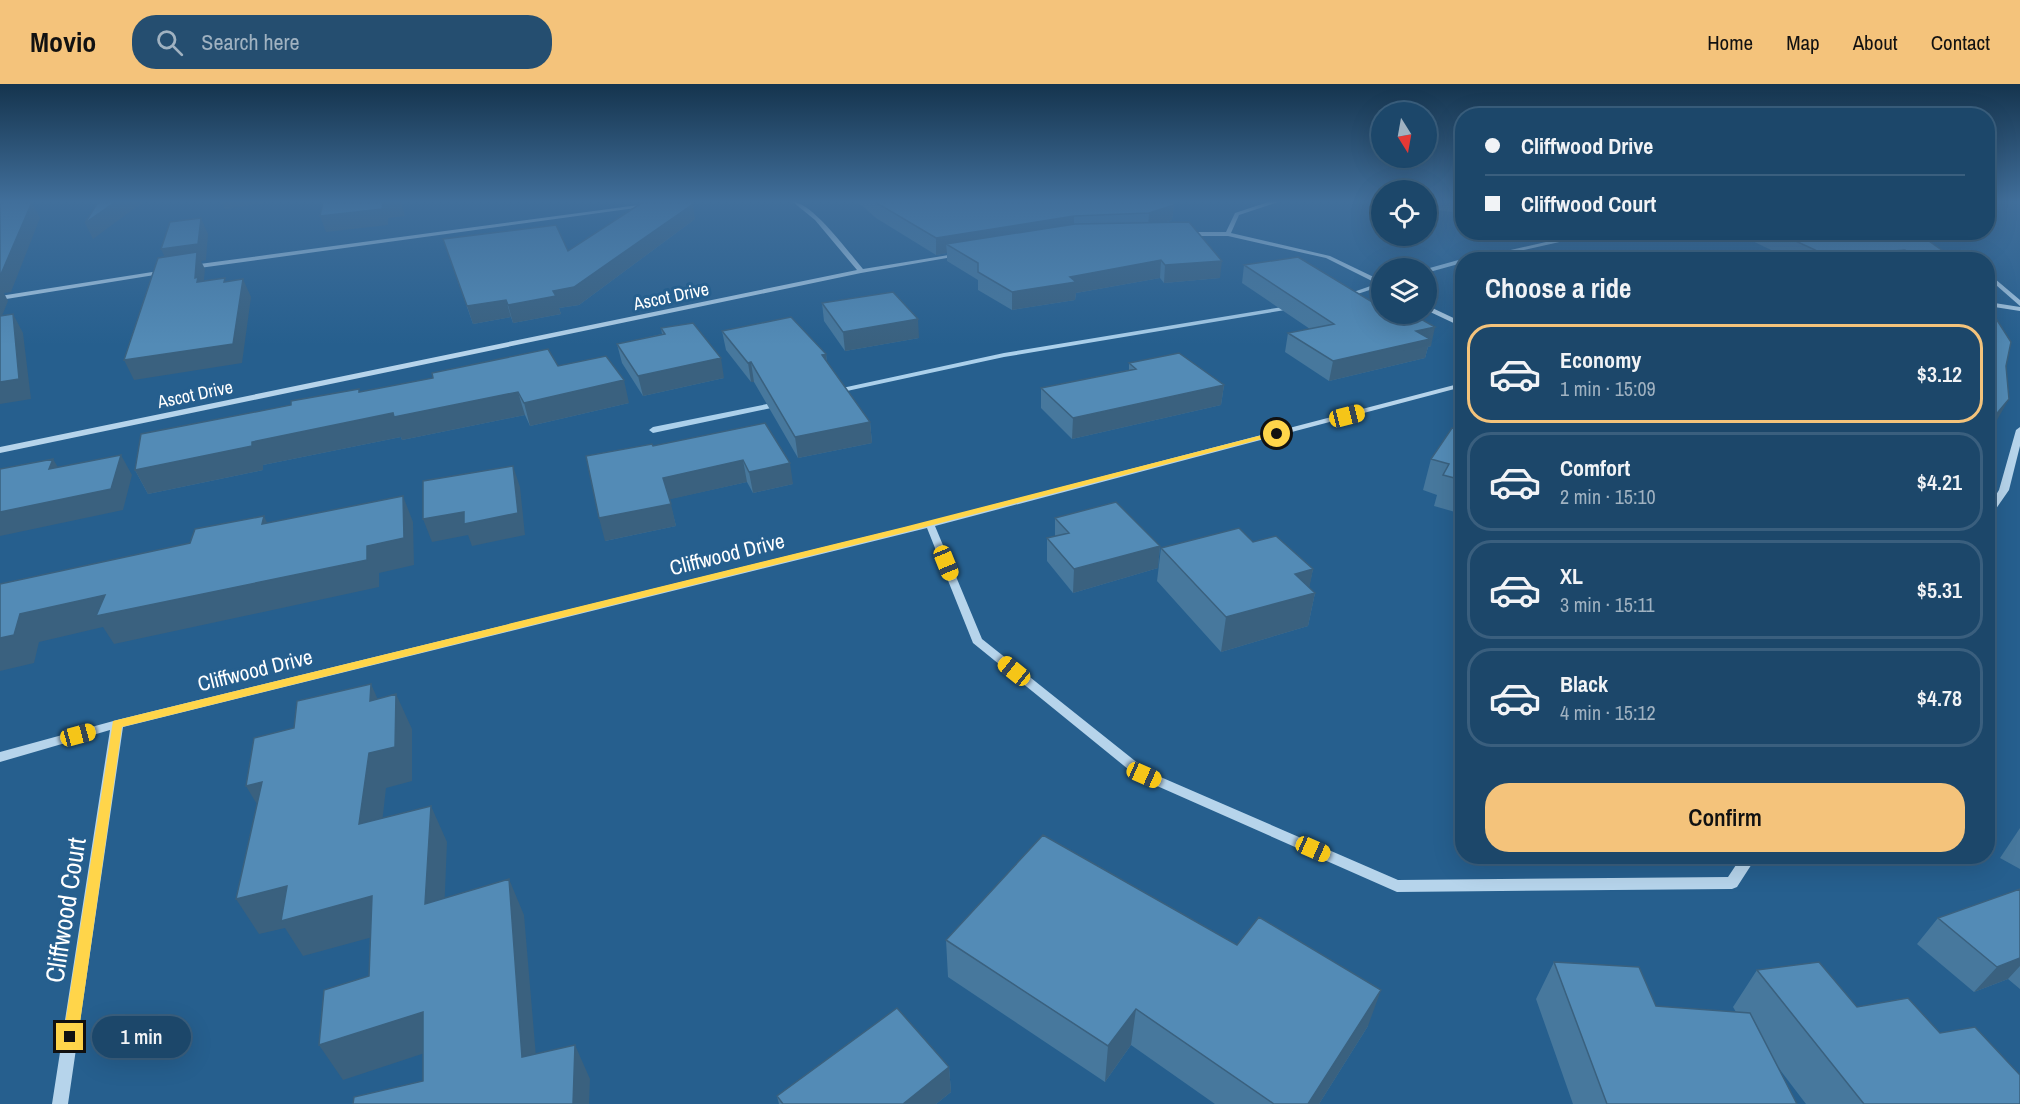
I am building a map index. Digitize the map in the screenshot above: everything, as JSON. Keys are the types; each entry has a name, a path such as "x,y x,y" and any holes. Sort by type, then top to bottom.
{"street":[{"path":"187,268 323,250"},
{"path":"843,250 861,271"},
{"path":"1296,250 1328,257 1371,278"},
{"name":"Ascot Drive","path":"0,450 861,271 968,254"},
{"path":"0,298 175,270"},
{"path":"1995,281 2020,304"},
{"path":"1995,305 2020,309"},
{"path":"1437,312 1455,322"},
{"name":"Cliffwood Drive","path":"0,757 117,724 930,524 1455,387"},
{"path":"1995,504 2004,490 2020,430"},
{"path":"930,524 977,641 1144,775 1397,886 1732,883 1745,864"},
{"name":"Cliffwood Court","path":"60,1104 117,724"}],"building":[{"path":"0,250 12,250 1,274"},
{"path":"447,250 567,250 628,250 574,287 553,291 556,296 508,305 506,300 467,306"},
{"path":"955,250 1212,250 1222,261 1165,265 1161,260 1070,277 1076,282 1012,292 978,272 978,263"},
{"path":"1814,250 1941,250 1945,252 1906,252 1905,250 1819,252"},
{"path":"197,252 195,278 198,277 197,282 225,278 224,282 243,279 233,344 124,360 158,258"},
{"path":"1298,257 1371,301 1371,324 1430,324 1435,327 1416,331 1430,339 1333,361 1288,333 1334,324 1244,265"},
{"path":"893,292 918,319 843,332 822,303"},
{"path":"13,314 19,379 0,382 0,316"},
{"path":"791,317 826,354 822,355 870,422 795,437 751,362 748,363 722,331"},
{"path":"1995,317 2011,342 2006,366 2009,399 1995,416"},
{"path":"693,323 721,358 638,376 617,344 665,334 661,328"},
{"path":"548,349 558,366 606,356 624,380 524,403 518,392 394,417 393,413 252,442 252,446 135,470 141,434 291,405 291,401 359,389 359,392 433,378 432,373"},
{"path":"1179,353 1224,385 1073,418 1041,388 1136,369 1129,363"},
{"path":"765,423 790,463 749,472 743,460 663,478 671,504 599,518 586,456 652,444 653,446"},
{"path":"1452,428 1455,429 1455,478 1443,475 1449,464 1431,459"},
{"path":"121,455 111,489 0,512 0,469 53,459 49,469"},
{"path":"513,466 518,513 464,524 464,512 423,519 423,481"},
{"path":"403,496 404,538 367,546 367,560 96,616 105,595 20,614 14,635 0,638 0,584 190,543 195,529 264,516 262,524"},
{"path":"1116,502 1160,546 1074,569 1047,538 1069,533 1055,518"},
{"path":"1239,528 1253,542 1276,536 1313,569 1295,574 1315,593 1226,617 1161,548"},
{"path":"371,684 370,701 396,694 395,747 369,753 359,824 431,806 425,904 509,879 522,1057 575,1045 573,1104 353,1104 354,1097 423,1081 423,1012 319,1045 324,990 369,976 372,896 281,921 287,886 236,899 262,782 246,786 254,738 294,728 297,701"},
{"path":"1043,835 1237,945 1259,917 1381,990 1308,1104 1274,1104 1136,1009 1108,1046 946,940"},
{"path":"2020,889 2020,958 1997,967 1938,918"},
{"path":"1554,962 1639,967 1656,1006 1750,1013 1797,1104 1607,1104"},
{"path":"1819,962 1857,1007 1908,998 1940,1033 1975,1027 2020,1075 2020,1104 1864,1104 1757,970"},
{"path":"897,1008 949,1067 903,1104 783,1104 777,1096"}],"waterway":[{"path":"1507,252 1518,250"},
{"path":"1437,268 1455,263"},
{"path":"1345,296 1371,288"},
{"path":"833,392 1004,355 1295,307"},
{"path":"653,430 782,403"}],"route":[{"path":"70,1037 117,724 907,529 1277,434"}]}
